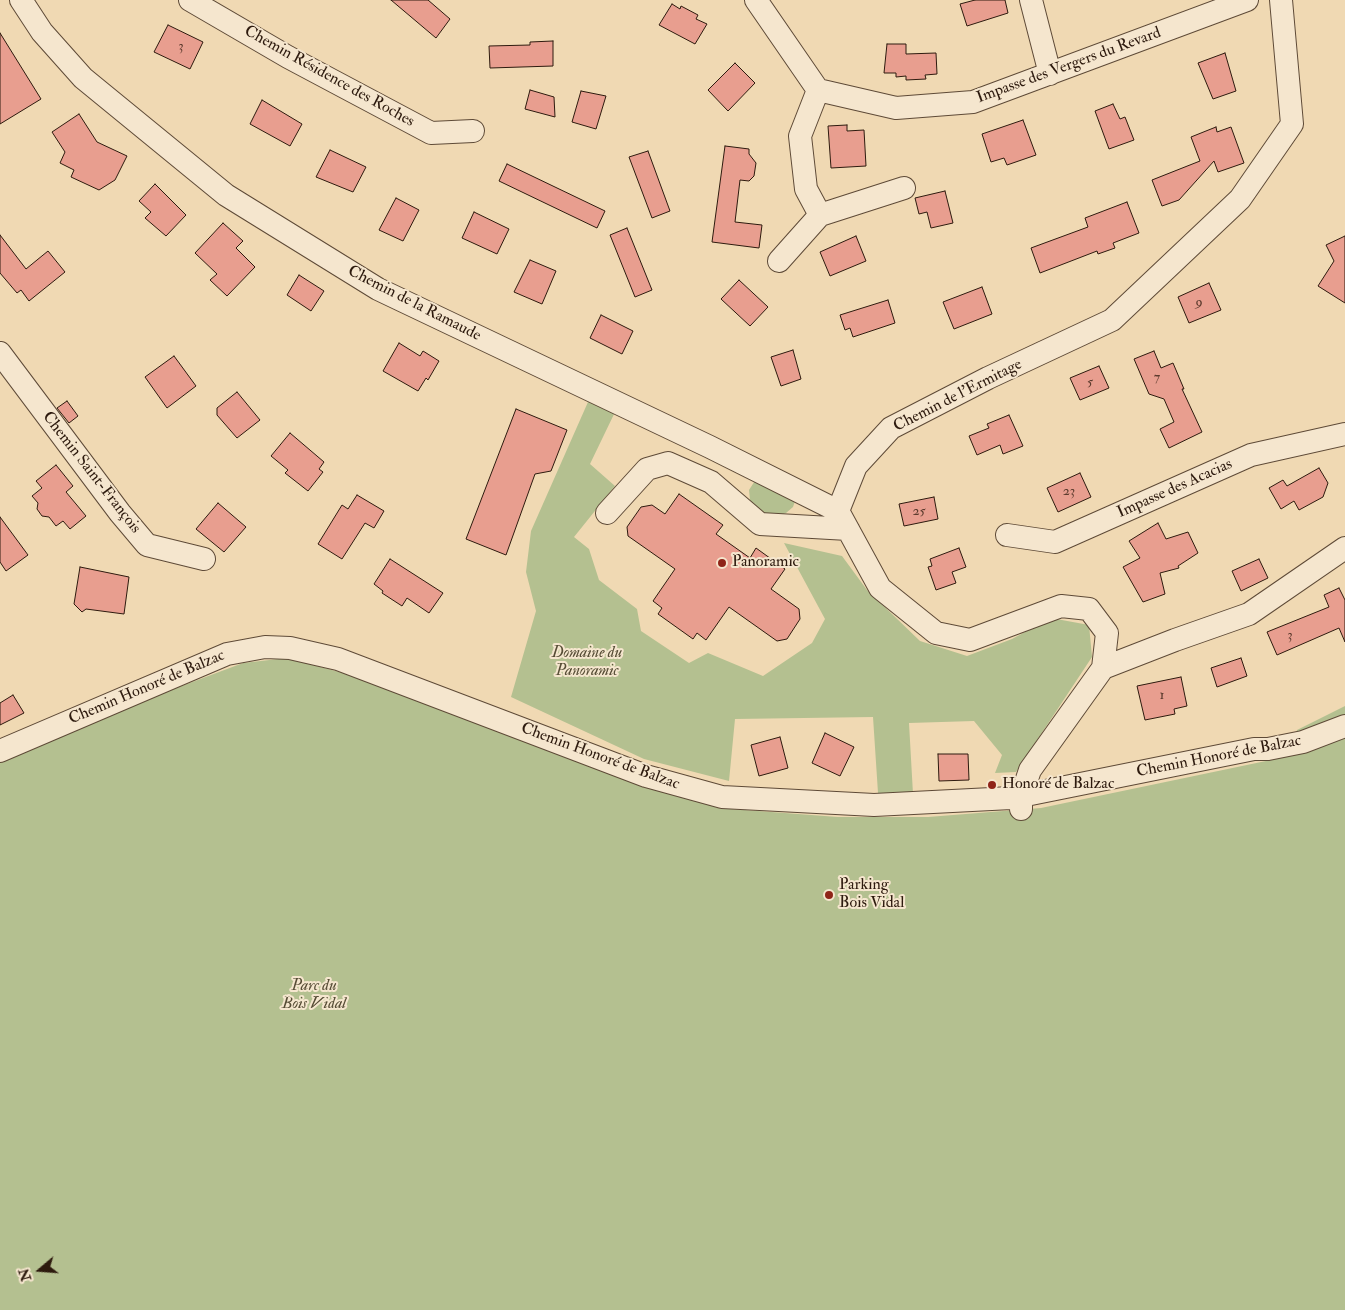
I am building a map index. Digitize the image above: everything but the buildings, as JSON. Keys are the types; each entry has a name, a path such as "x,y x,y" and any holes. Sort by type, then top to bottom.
{"street":[{"name":"Chemin de la Ramaude","path":"21,0 42,32 83,78 226,195 378,289 722,453 843,520"},
{"name":"Chemin Résidence des Roches","path":"190,0 288,57 431,132 473,131"},
{"path":"756,0 818,90 800,136 806,189 820,215"},
{"path":"1031,0 1050,74"},
{"name":"Impasse des Vergers du Revard","path":"818,90 896,108 973,102 1247,0"},
{"name":"Chemin de l'Ermitage","path":"843,520 856,466 891,428 988,378 1112,320 1240,199 1292,124 1281,0"},
{"path":"779,261 820,215 904,188"},
{"name":"Chemin Saint-François","path":"0,353 147,545 204,559"},
{"name":"Impasse des Acacias","path":"1007,535 1055,542 1251,456 1345,434"},
{"path":"711,482 722,453"},
{"path":"607,513 647,469 668,464 711,482 760,524 843,520 880,588 936,633 970,640 1060,606 1089,609 1107,633 1103,668 1030,770 1025,800"},
{"path":"1103,668 1248,614 1345,548"},
{"name":"Chemin Honoré de Balzac","path":"0,751 226,654 265,647 290,648 338,659 646,776 722,797 874,805 1025,800 1254,749 1268,749 1303,742 1345,726"}],"green space":[{"name":"Domaine du Panoramic","path":"588,402 616,410 590,464 615,486 574,537 589,549 599,580 637,609 641,631 689,663 708,653 763,676 812,643 825,619 784,543 842,556 867,590 920,641 967,656 1012,639 1051,618 1089,625 1092,657 1016,772 995,773 1002,755 974,721 909,723 913,794 878,793 873,717 735,719 729,781 644,759 511,697 536,611 526,572 531,531"},
{"path":"758,476 796,498 793,507 786,513 772,518 756,508 750,500 749,490"},
{"name":"Parc du Bois Vidal","path":"287,658 343,673 535,745 718,808 838,817 928,817 1041,808 1309,752 1345,738 1345,1310 0,1310 0,762 139,702 243,663"},
{"path":"1345,706 1345,720 1296,734 1297,730"}],"place":[{"name":"Panoramic","path":"722,563"},
{"name":"Honoré de Balzac","path":"992,785"},
{"name":"Parking Bois Vidal","path":"829,895"}]}
